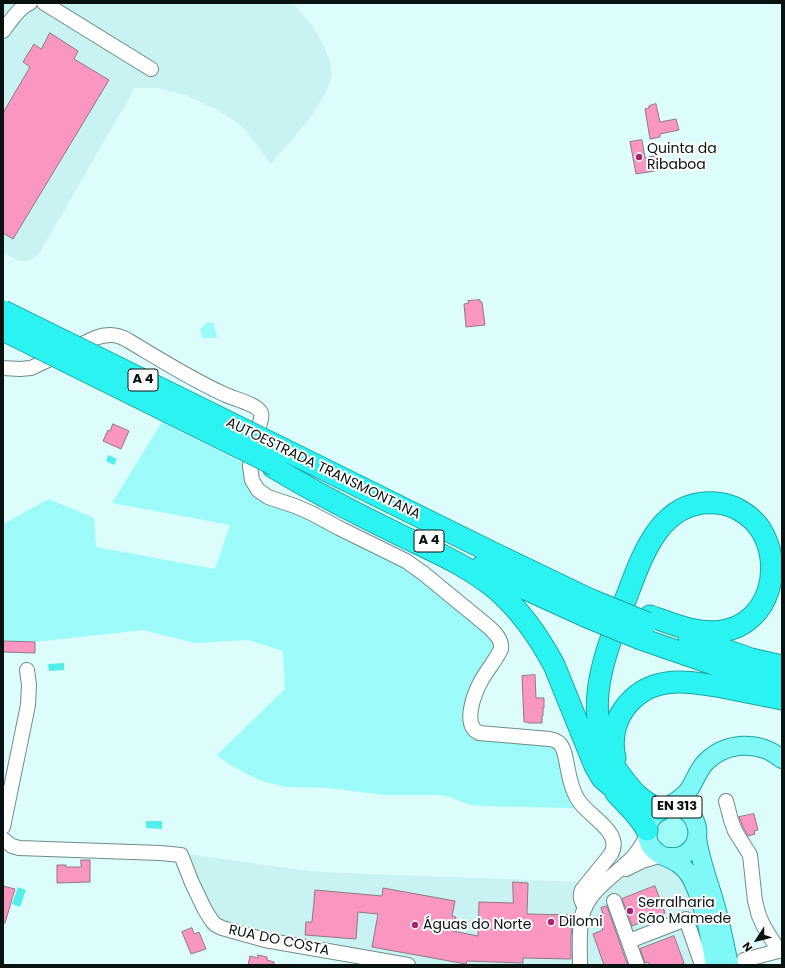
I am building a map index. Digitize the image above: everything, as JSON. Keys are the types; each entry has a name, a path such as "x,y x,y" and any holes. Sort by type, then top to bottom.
{"highway":[{"name":"AUTOESTRADA TRANSMONTANA","path":"3,311 277,461 528,590 590,603"},
{"name":"AUTOESTRADA TRANSMONTANA","path":"3,330 241,448 367,491 521,567 590,603 646,626 743,674 782,684"},
{"path":"277,461 336,503 455,563 480,577 503,595 523,617 554,665 595,766 602,778 628,786 640,799 663,809"},
{"path":"617,782 598,759 592,742 589,725 589,684 597,652 637,546 650,523 668,505 680,498 691,493 716,491 734,495 750,503 764,515 782,539"},
{"path":"646,626 687,628 705,632 718,632 742,624 757,611 764,601 773,576 772,558 764,535 749,516 735,508 721,503 707,502 684,509 665,521 647,546 637,568 608,646 600,674 598,688 598,714 602,742 617,782 620,798 642,821 647,833"},
{"name":"AUTOESTRADA TRANSMONTANA","path":"646,626 750,658 782,666"},
{"path":"617,782 618,769 614,754 614,737 616,727 626,706 639,693 649,687 672,682 690,682 782,699"}],"main road":[{"name":"EN 313","path":"716,965 705,916 695,885 690,876 680,865 656,852 652,847 647,833 649,822 653,815 678,800 690,789 704,764 715,755 741,745 757,746 774,753 782,759"},
{"name":"EN 313","path":"690,789 690,803 694,820"},
{"name":"EN 313","path":"663,809 675,807 690,813 697,826 698,832 694,845 683,856 676,858 665,856"},
{"name":"EN 313","path":"697,838 703,867 716,906 740,963"}],"street":[{"path":"3,31 18,12 28,3"},
{"path":"44,3 151,69"},
{"path":"3,368 31,368 95,338 105,335 117,335 130,340 193,380 257,408 262,417 250,470 252,480 258,490 268,497 311,513 411,564 490,628 498,637 501,643 501,649 477,691 470,716 471,724 476,731 480,733 550,739 556,741 563,748 570,780 576,797 587,811 611,832 614,841 611,854 580,894 580,898 585,908"},
{"path":"3,827 28,705 29,685 27,670"},
{"path":"726,801 735,831 750,855 755,901 759,916 776,955 740,963"},
{"path":"580,965 581,928 585,908 595,892 636,854 647,833"},
{"name":"RUA DO COSTA","path":"3,839 12,846 19,848 153,853 181,856 205,910 212,921 222,928 265,940 408,965"},
{"path":"613,876 637,863 665,856"},
{"path":"614,901 637,965"},
{"path":"629,941 686,919 702,965"}],"shaded area":[{"path":"3,3 293,3 312,25 323,44 330,61 332,76 327,90 316,109 271,164 244,129 219,111 188,96 158,88 135,88 40,252 34,258 27,261 20,261 3,253 3,75 5,71 3,70"},
{"path":"208,322 214,323 217,338 203,338 200,329"},
{"path":"162,422 245,464 248,484 297,511 397,560 479,622 498,645 467,726 557,746 581,809 482,806 471,805 441,795 386,795 328,788 286,787 262,781 245,773 217,755 285,689 283,651 248,640 195,643 143,630 35,642 3,641 3,524 49,499 94,518 96,547 215,569 230,525 112,503"},
{"path":"108,455 117,459 114,465 106,461"},
{"path":"64,663 64,670 49,671 48,664"},
{"path":"670,817 676,817 686,824 689,833 688,839 682,846 676,849 670,849 660,842 657,836 657,830 664,820"},
{"path":"146,821 162,821 162,829 146,828"},
{"path":"174,852 320,872 582,882 623,875 652,864 663,866 673,870 681,877 687,886 693,904 707,965 363,965 306,954 212,932 207,933 203,920"},
{"path":"18,887 26,890 20,907 12,904"}],"building":[{"path":"50,33 78,51 74,59 109,80 13,239 3,233 3,113 30,67 23,62 34,44 41,49"},
{"path":"656,104 660,122 676,119 679,130 660,134 660,137 650,139 645,109"},
{"name":"Quinta da Ribaboa","path":"642,140 645,158 657,155 660,170 636,174 630,142"},
{"path":"480,300 480,302 482,302 485,325 466,327 464,304 469,303 468,301"},
{"path":"113,424 129,431 121,449 103,441 108,430 110,431"},
{"path":"3,641 35,642 35,653 3,652"},
{"path":"535,675 536,698 544,698 542,723 528,723 524,722 522,676"},
{"path":"754,814 758,830 754,831 755,834 748,836 739,817"},
{"path":"81,860 90,860 90,882 57,883 57,865 66,865 66,867 81,867"},
{"path":"513,882 528,883 527,914 574,915 571,935 571,959 523,958 523,963 467,961 466,964 372,947 378,914 358,912 356,939 305,935 306,922 312,922 315,890 382,896 383,888 455,901 452,916 456,917 453,931 478,936 479,902 513,903"},
{"path":"3,886 15,889 5,923 3,923"},
{"path":"655,886 665,913 632,926 622,899"},
{"path":"607,906 628,965 604,965 593,934 603,930 598,915 603,914 601,908"},
{"path":"192,928 194,934 199,932 206,949 191,954 182,932"},
{"path":"674,936 684,963 680,965 650,965 648,962 645,963 640,949"},
{"path":"258,955 267,957 267,960 274,962 274,965 248,965 250,956 258,958"}],"place":[{"name":"Quinta da Ribaboa","path":"639,157"},
{"name":"Serralharia São Mamede","path":"630,911"},
{"name":"Dilomi","path":"551,922"},
{"name":"Águas do Norte","path":"415,925"}]}
